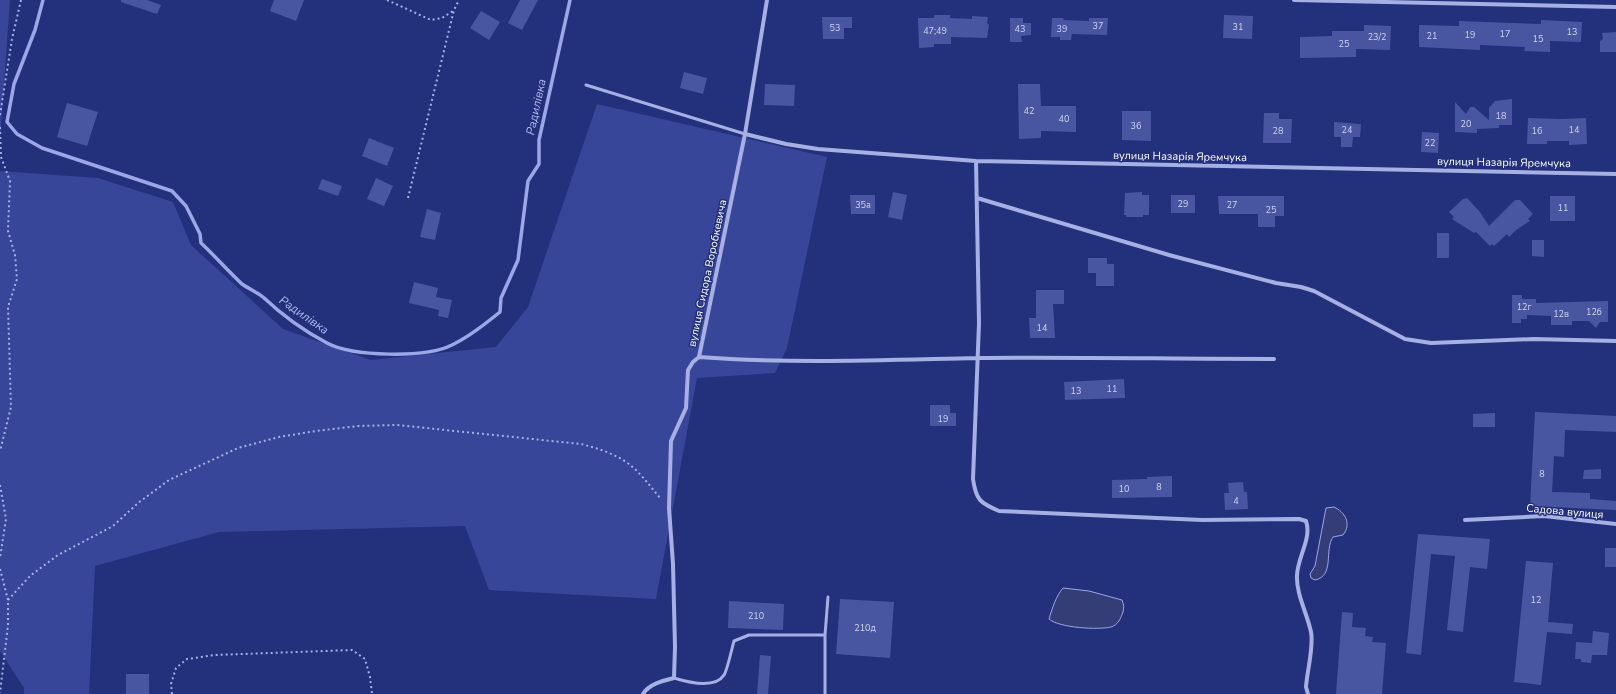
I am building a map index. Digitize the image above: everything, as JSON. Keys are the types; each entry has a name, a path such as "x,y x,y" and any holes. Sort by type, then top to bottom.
{"street":[{"name":"вулиця Сидора Воробкевича","path":"674,678 676,647 673,564 668,508 671,441 686,408 688,370 693,362 699,357 745,134 767,0"},
{"path":"1294,0 1616,7"},
{"name":"вулиця Назарія Яремчука","path":"745,134 786,144 818,149 976,161 1616,174"},
{"path":"976,161 979,323 973,479 975,493 983,505 1006,512 1202,520 1299,519 1306,521 1309,529 1297,574 1299,590 1312,633 1306,687 1308,694"},
{"path":"977,198 1169,255 1276,283 1301,287 1314,291 1405,339 1431,343 1534,339 1616,341"},
{"path":"699,357 753,361 859,362 978,358 1274,359"},
{"name":"Садова вулиця","path":"1465,520 1539,516 1616,524"},
{"path":"643,694 650,686 660,681 674,678"}],"lane":[{"path":"586,85 745,134"},
{"path":"825,694 825,635 828,598"},
{"path":"674,678 693,683 713,682 724,675 734,641 749,635 825,635"}],"path":[{"path":"0,114 12,39 21,0"},
{"path":"387,0 431,20 442,18 454,10"},
{"path":"408,198 454,10 459,0"},
{"path":"0,127 1,157 10,181 8,231 15,255 17,279 8,307 11,407 0,451"},
{"path":"8,600 30,576 58,555 113,526 138,503 169,480 238,448 279,437 316,431 358,426 397,425 581,444 602,449 636,470 668,508"},
{"path":"0,485 6,518 0,558"},
{"path":"0,569 8,600 8,625 0,693"},
{"path":"172,694 171,684 176,668 187,659 215,655 352,650 365,659 370,677 372,694"}],"shaded area":[{"path":"0,0 10,0 0,139"},
{"path":"597,104 827,157 787,348 775,373 697,378 656,599 489,590 465,526 219,532 95,566 89,694 24,694 24,688 0,651 0,171 98,178 173,202 191,245 283,329 371,360 496,347 528,307"},
{"path":"1334,507 1344,515 1346,519 1346,531 1343,535 1333,537 1330,542 1328,562 1325,573 1321,578 1315,580 1311,578 1310,574 1315,566 1326,508"},
{"path":"1063,588 1089,591 1122,600 1124,609 1120,619 1113,626 1105,628 1079,628 1054,622 1049,619 1056,599"}],"building":[{"path":"121,0 147,0 161,5 157,14 121,2"},
{"path":"274,0 304,0 296,21 270,11"},
{"path":"520,0 538,0 522,30 508,23"},
{"path":"481,11 500,22 489,40 470,28"},
{"path":"934,15 950,15 950,18 972,19 972,16 988,17 987,23 989,25 987,38 951,37 951,44 934,44 934,47 919,48 918,18 934,18"},
{"path":"1224,15 1253,16 1252,39 1223,38"},
{"path":"822,17 852,17 852,28 844,28 844,39 823,39"},
{"path":"1010,18 1023,18 1023,23 1031,23 1031,35 1021,36 1022,42 1010,42"},
{"path":"1052,18 1089,21 1089,18 1108,18 1107,35 1072,34 1071,40 1060,40 1060,37 1051,37"},
{"path":"1541,20 1582,22 1581,42 1550,41 1550,52 1524,51 1525,47 1480,45 1480,50 1419,47 1419,25 1459,26 1459,21 1541,24"},
{"path":"1364,25 1391,26 1390,50 1356,49 1356,57 1300,58 1300,37 1332,36 1332,31 1364,31"},
{"path":"1616,32 1616,52 1600,52 1600,41 1603,39 1602,33"},
{"path":"684,72 707,78 703,94 680,88"},
{"path":"765,84 795,85 794,106 764,105"},
{"path":"1018,84 1040,84 1041,106 1076,106 1076,132 1041,131 1041,138 1019,139"},
{"path":"1512,99 1512,125 1499,125 1499,128 1477,129 1477,133 1455,132 1455,102 1466,114 1470,107 1474,107 1489,120 1489,108 1495,101"},
{"path":"67,103 98,112 87,146 57,137"},
{"path":"1122,111 1151,111 1151,141 1122,140"},
{"path":"1264,113 1279,113 1279,119 1292,119 1291,143 1263,143"},
{"path":"1528,118 1586,118 1587,144 1569,145 1569,141 1547,141 1547,144 1527,144"},
{"path":"1334,122 1361,124 1360,137 1353,137 1352,147 1341,147 1341,137 1334,137"},
{"path":"1422,132 1439,133 1438,153 1421,152"},
{"path":"369,138 394,148 387,166 362,156"},
{"path":"376,178 393,186 384,206 367,199"},
{"path":"322,179 342,186 338,196 318,189"},
{"path":"893,192 907,195 902,220 888,217"},
{"path":"1142,192 1142,195 1149,195 1149,215 1143,215 1143,217 1126,217 1126,215 1124,215 1125,193"},
{"path":"850,195 875,195 875,214 851,214"},
{"path":"1171,195 1195,195 1195,213 1171,213"},
{"path":"1218,196 1284,196 1284,216 1275,216 1275,227 1258,227 1258,214 1219,214"},
{"path":"1550,196 1575,196 1575,221 1550,221"},
{"path":"1467,198 1480,212 1489,226 1515,200 1520,200 1533,214 1528,219 1530,221 1516,230 1509,237 1507,234 1494,246 1492,244 1490,246 1476,232 1474,233 1452,219 1454,217 1449,212 1463,199"},
{"path":"427,209 441,213 435,240 420,237"},
{"path":"1437,233 1449,233 1449,258 1437,258"},
{"path":"1532,240 1544,240 1544,257 1532,256"},
{"path":"1088,258 1107,258 1107,264 1114,264 1114,286 1096,286 1096,273 1088,273"},
{"path":"414,282 438,288 436,297 452,300 448,318 438,316 439,310 409,303"},
{"path":"1036,290 1064,290 1064,304 1053,304 1055,338 1030,338 1029,318 1036,318"},
{"path":"1512,295 1522,295 1522,299 1536,299 1536,303 1608,301 1608,322 1600,322 1596,328 1589,321 1572,321 1572,325 1551,325 1551,316 1527,315 1527,319 1521,319 1521,323 1512,323"},
{"path":"1124,379 1125,398 1065,400 1064,382"},
{"path":"930,405 950,405 950,413 956,413 956,426 930,426"},
{"path":"1535,412 1616,416 1616,432 1565,430 1564,457 1554,456 1552,492 1590,493 1590,499 1616,501 1616,510 1530,506"},
{"path":"1495,413 1495,427 1473,427 1473,414"},
{"path":"1601,469 1601,479 1583,479 1584,470"},
{"path":"1172,476 1172,497 1112,498 1112,480 1147,479 1147,477"},
{"path":"1243,482 1244,492 1247,492 1248,509 1225,510 1224,493 1229,493 1228,483"},
{"path":"1418,534 1490,539 1487,569 1470,567 1463,632 1447,630 1455,556 1431,554 1421,655 1406,653"},
{"path":"1605,548 1616,548 1616,567 1605,567"},
{"path":"1526,561 1553,563 1548,622 1573,624 1572,634 1547,632 1541,685 1514,682"},
{"path":"840,599 894,602 890,658 836,654"},
{"path":"729,601 784,604 783,630 728,628"},
{"path":"1342,612 1353,613 1352,627 1366,628 1365,636 1373,637 1372,642 1386,643 1382,694 1336,694"},
{"path":"1593,631 1609,633 1607,655 1592,655 1591,663 1581,662 1581,659 1575,659 1576,642 1592,643"},
{"path":"760,655 771,656 768,694 757,694"},
{"path":"126,674 149,674 149,694 126,694"}],"waterway":[{"name":"Радилівка","path":"43,0 35,30 14,84 7,122 17,134 42,148 172,191 186,206 200,234 201,243 242,284 261,295 302,328 327,343 339,348 354,351 390,354 425,352 452,345 471,334 500,312 501,298 518,260 528,181 539,164 539,140 570,0"}]}
